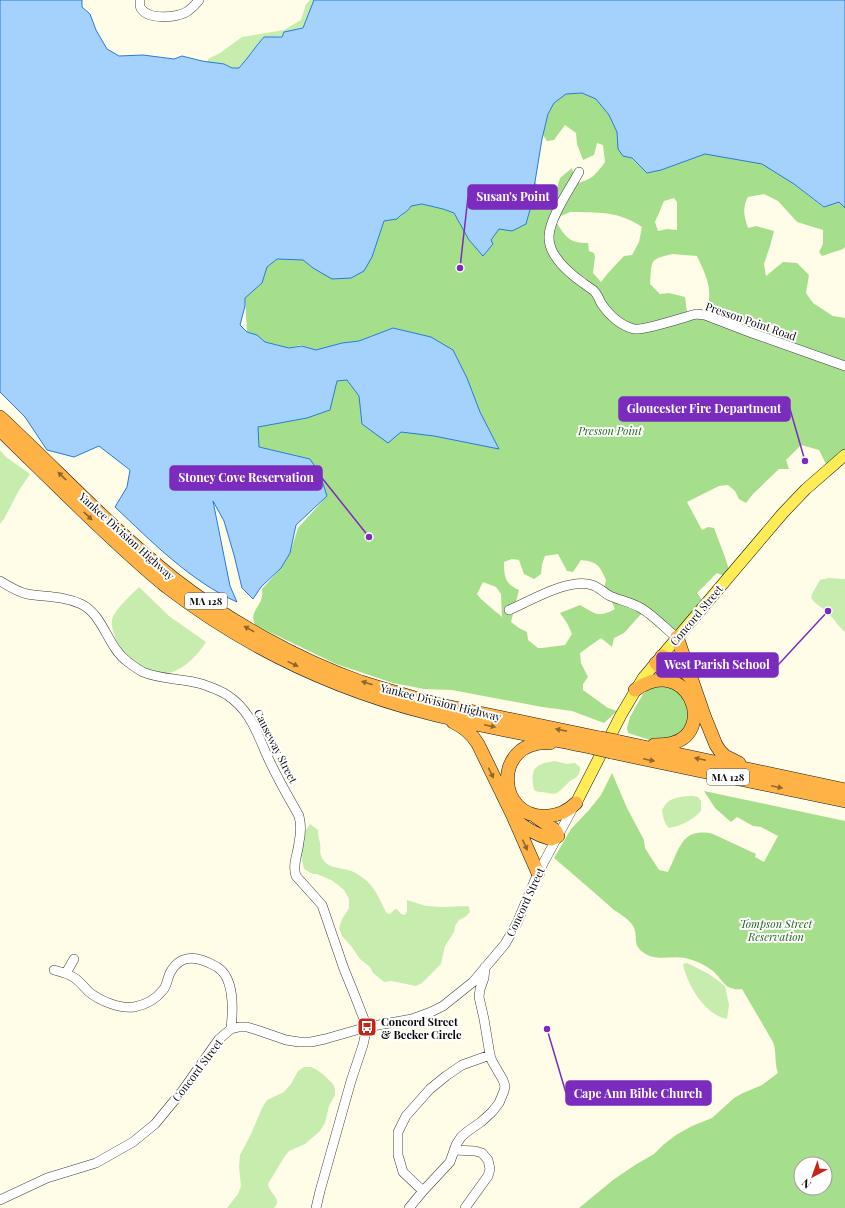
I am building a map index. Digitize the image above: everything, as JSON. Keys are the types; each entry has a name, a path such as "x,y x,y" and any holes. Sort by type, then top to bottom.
{"highway":[{"name":"Yankee Division Highway","path":"0,417 122,534 163,570 224,614 246,627 316,663 359,681 411,697 597,743"},
{"name":"Yankee Division Highway","path":"0,430 125,551 192,605 233,632 258,646 292,664 330,681 385,700 448,718 615,745 845,790"},
{"path":"677,638 714,740 720,751 734,761 820,785"},
{"path":"659,659 680,666 691,679"},
{"path":"615,745 663,745 673,743 683,738 690,730 694,717 694,707 691,699 687,692 665,674 659,659"},
{"path":"635,690 643,684 651,681 666,680 676,683"},
{"path":"385,700 450,721 472,735 478,744 513,816 538,873"},
{"path":"513,816 536,834 551,839 558,836 556,830 524,810 516,804 511,797 508,788 507,774 510,766 515,756 526,747 539,743 597,743"},
{"name":"Yankee Division Highway","path":"615,745 845,801"},
{"path":"533,815 543,817 557,815 569,809 576,803"}],"main road":[{"name":"Concord Street","path":"576,803 621,715 642,678 783,513 806,489 845,455"}],"street":[{"path":"140,0 140,7 145,12 155,17 175,16 187,12 199,0"},
{"name":"Presson Point Road","path":"578,172 551,228 549,235 550,244 553,252 560,262 573,275 594,291 609,314 617,322 636,329 696,314 705,315 845,366"},
{"name":"Causeway Street","path":"0,581 26,594 52,596 81,604 88,609 102,626 111,644 124,659 143,672 156,676 189,681 227,694 248,715 252,720 276,774 299,816 301,824 294,871 298,881 322,905 344,970 354,991 367,1027"},
{"path":"509,610 567,585 587,584 600,588 609,596 639,607 677,638"},
{"name":"Concord Street","path":"0,1200 47,1178 96,1163 133,1142 155,1124 219,1039 231,1029 247,1027 286,1040 311,1042 367,1027 412,1019 443,1006 473,982 505,944 517,923 538,873 576,803"},
{"path":"54,970 66,973 76,978 90,993 103,1001 118,1006 134,1007 154,999 164,989 175,966 185,959 195,958 210,963 222,970 229,982 233,1008 231,1029"},
{"path":"66,973 74,959"},
{"path":"410,1208 423,1191 450,1162 456,1145 461,1137 492,1112 499,1103 501,1097 504,1080 492,1061 479,997 486,968"},
{"path":"316,1208 367,1027"},
{"path":"423,1191 403,1172 398,1155 398,1132 406,1116 430,1089 462,1065 490,1054"},
{"path":"454,1150 475,1151 482,1153 488,1160 490,1169 488,1176 465,1208"}],"green space":[{"path":"310,0 318,0 303,28 290,35 273,37 262,42 237,71 208,67 208,59 220,53 242,37 284,30 301,20 306,4"},
{"name":"Presson Point","path":"582,93 596,99 609,115 617,132 618,149 623,156 631,158 647,173 661,170 705,154 763,164 794,184 823,207 839,202 845,208 845,247 822,256 819,252 823,244 823,230 797,222 778,201 764,194 748,197 744,212 748,228 756,226 774,231 764,264 766,276 783,262 797,263 809,275 806,293 813,303 833,316 845,318 845,452 827,466 819,450 801,445 786,460 789,469 779,469 753,494 746,503 739,499 735,491 728,485 719,486 687,502 702,530 708,527 714,528 729,570 724,576 717,573 697,593 704,603 676,633 642,613 624,633 614,638 612,647 601,638 580,653 581,663 588,677 583,684 583,690 608,708 617,711 604,723 572,711 542,707 452,690 424,689 393,683 336,664 255,625 253,616 261,600 262,589 281,568 290,553 298,528 327,496 310,459 259,447 257,427 307,418 337,381 347,380 359,396 362,424 499,449 480,412 467,378 393,328 359,341 342,343 316,350 301,345 289,348 265,342 257,336 247,332 245,298 262,282 267,267 277,259 303,260 313,268 372,257 384,221 397,219 411,206 422,204 454,213 460,224 491,240 499,229 526,224 531,206 534,181 542,190 556,191 560,178 572,168 575,180 578,183 594,176 605,162 603,145 597,143 594,155 583,160 577,144 576,133 565,125 554,140 547,141 543,135 548,114 554,103 566,94","holes":["674,198 677,202 677,230 667,229 658,231 655,222 664,201","570,212 590,212 616,215 642,227 639,242 632,255 624,256 601,282 593,273 595,257 594,253 589,251 588,243 577,242 569,239 557,223 561,216","673,254 697,256 709,288 709,299 705,315 687,317 685,297 669,293 660,294 650,284 653,262 659,258","558,554 567,571 573,572 581,560 595,563 602,571 606,580 604,589 615,609 609,612 597,614 580,605 560,613 572,634 565,645 538,648 528,640 527,632 511,622 519,590 514,588 506,579 504,562 512,559 519,560 524,574 534,579 541,574 545,556","483,582 496,587 501,594 502,617 477,594"]},
{"path":"0,450 6,457 30,474 0,524"},
{"path":"829,578 845,579 845,632 828,613 811,598 820,580"},
{"path":"139,587 169,616 206,642 189,662 178,670 161,673 140,665 124,653 116,639 112,624 113,616"},
{"path":"658,686 672,687 681,692 684,702 689,708 687,723 680,734 664,742 650,740 628,733 627,728 630,717 643,694 649,689"},
{"path":"555,761 567,764 575,763 580,767 578,776 555,794 538,792 534,790 532,778 535,768 544,763"},
{"name":"Tompson Street Reservation","path":"612,773 627,808 644,840 645,848 659,870 668,872 683,842 694,834 702,832 713,834 756,854 755,857 764,862 778,836 761,827 753,826 737,817 731,822 715,808 704,791 845,821 845,1208 579,1208 613,1180 654,1154 676,1135 692,1126 712,1118 734,1098 762,1085 778,1073 773,1042 742,989 728,987 713,971 692,960 680,957 659,958 649,956 644,953 640,950 636,943 635,930 632,924 554,858 571,829 601,795"},
{"path":"693,796 698,797 701,801 701,811 686,822 669,828 662,813 665,805 670,800 676,798"},
{"path":"310,824 318,830 321,854 324,861 331,866 354,872 367,882 377,894 387,914 390,914 397,909 401,914 405,915 407,911 407,900 426,906 469,907 470,912 459,920 455,926 454,932 445,946 441,964 422,983 416,986 391,981 384,982 360,959 342,936 339,928 342,919 349,908 349,899 344,890 333,881 304,869 300,851 304,833"},
{"path":"687,963 709,974 725,986 729,1005 727,1019 711,1012 698,998 688,981 685,972 683,964"},
{"path":"304,1067 311,1067 317,1070 333,1084 335,1089 335,1095 329,1106 325,1123 320,1131 305,1144 289,1151 268,1184 277,1201 274,1208 227,1208 238,1194 241,1186 239,1167 240,1155 262,1108 267,1100 284,1092 291,1084 298,1071"}],"water":[{"path":"0,0 82,0 82,7 90,14 96,30 107,49 119,56 143,55 174,59 182,56 224,64 232,68 239,68 264,37 282,37 284,32 303,28 314,0 845,0 845,208 839,202 824,207 794,184 762,164 705,154 661,170 647,173 632,158 623,156 618,149 617,132 609,115 596,99 582,93 566,94 554,103 548,114 542,139 531,206 526,224 512,231 499,229 491,240 493,244 483,256 469,240 454,213 422,204 411,206 397,219 384,221 372,257 364,271 351,278 332,279 313,268 303,260 277,259 267,267 262,283 245,298 245,306 240,325 247,332 257,335 265,342 289,348 302,346 316,350 342,343 359,341 393,328 431,337 453,350 467,378 480,412 499,449 434,436 401,432 388,443 362,424 359,396 347,380 337,381 330,410 307,418 258,427 259,447 310,459 320,474 327,496 296,525 290,553 281,568 261,587 253,599 242,588 224,521 213,501 230,586 237,602 203,583 187,572 115,507 127,487 130,470 99,446 74,457 47,450 25,417 0,392"}],"place":[{"name":"Susan's Point","path":"460,268"},
{"name":"Gloucester Fire Department","path":"805,461"},
{"name":"Stoney Cove Reservation","path":"369,537"},
{"name":"West Parish School","path":"828,611"},
{"name":"Concord Street & Becker Circle","path":"367,1027"},
{"name":"Cape Ann Bible Church","path":"547,1029"}]}
